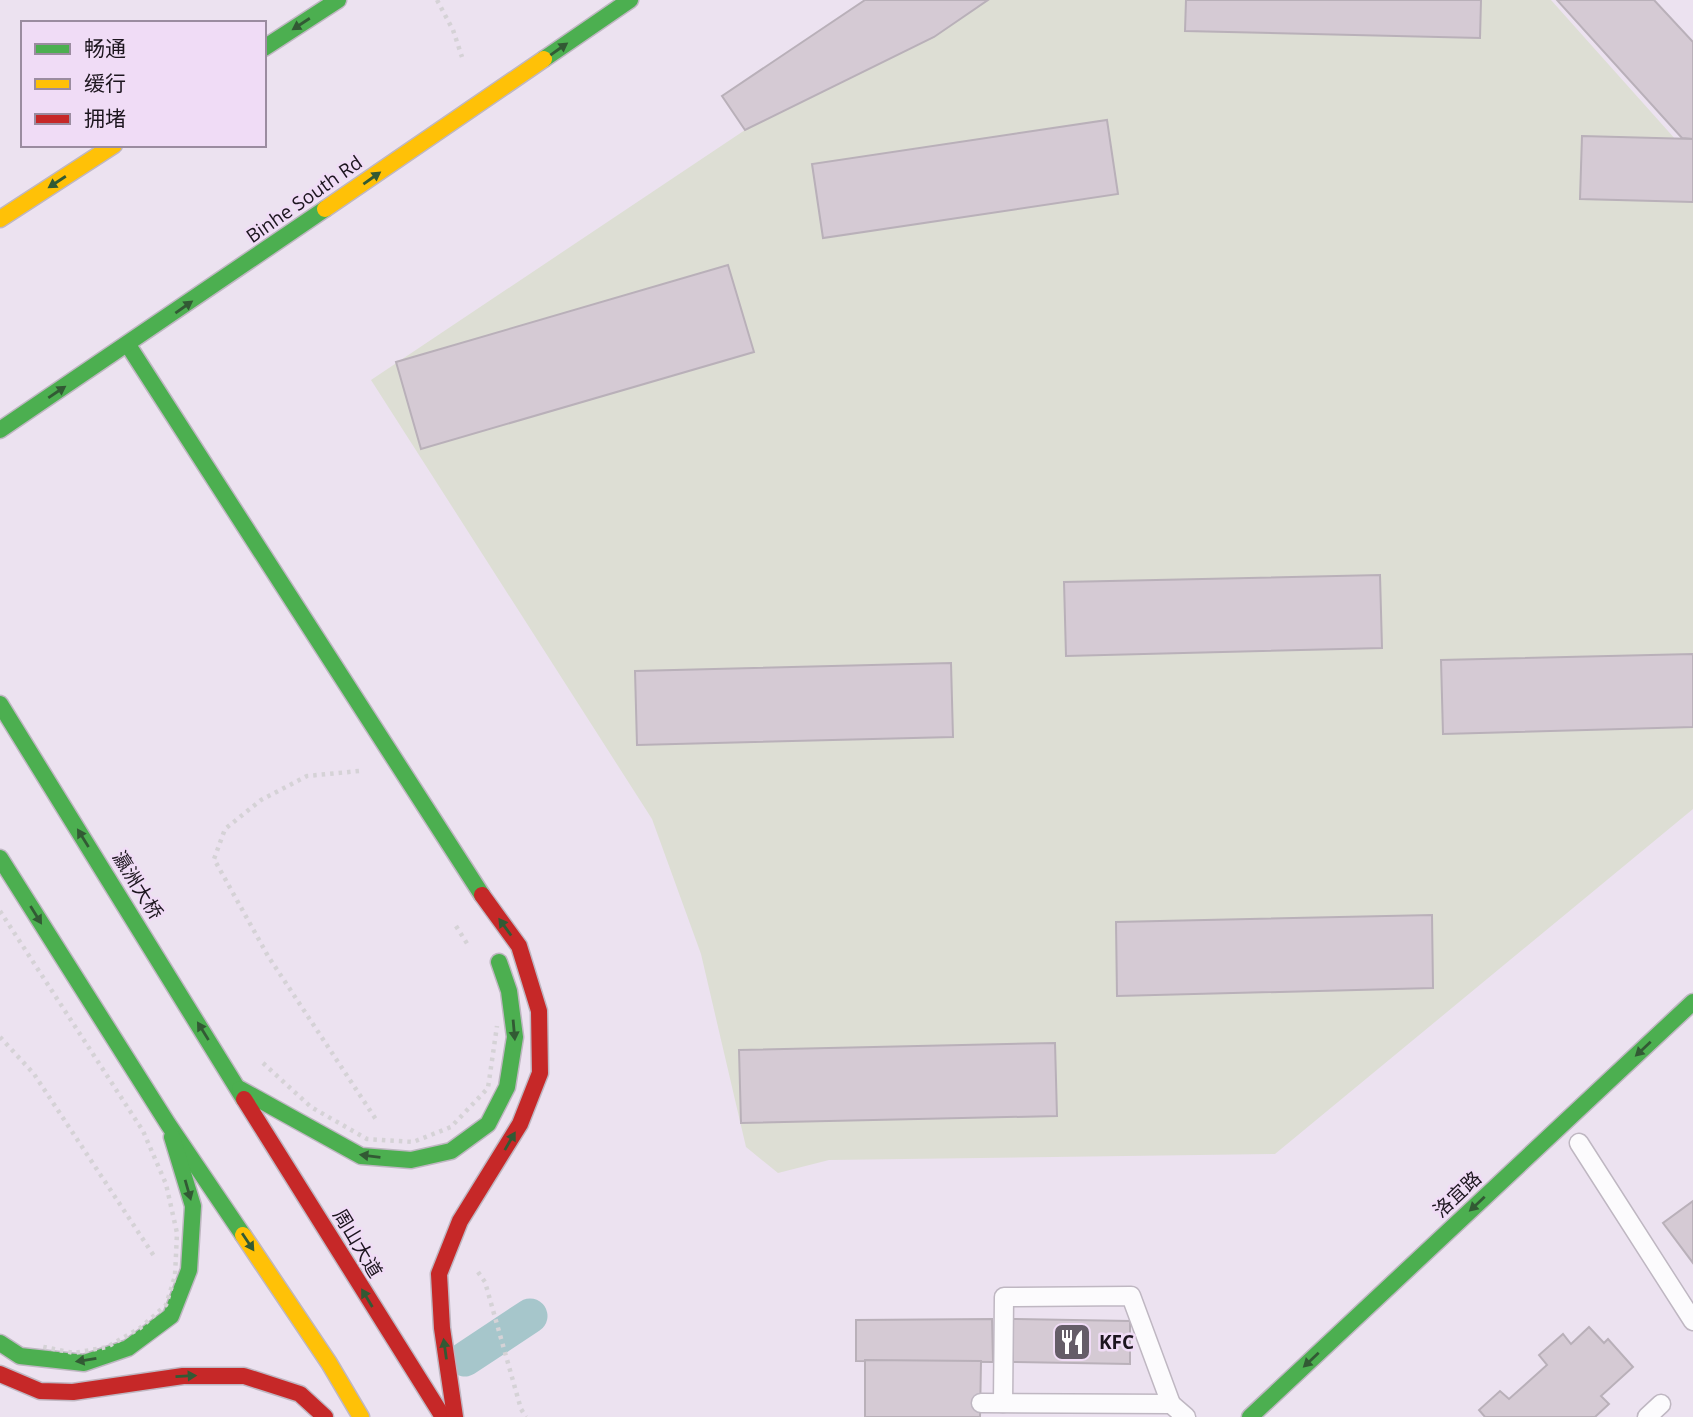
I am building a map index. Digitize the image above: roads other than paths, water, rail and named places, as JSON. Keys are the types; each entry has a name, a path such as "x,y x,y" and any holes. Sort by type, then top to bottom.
{"main road":[{"path":"266,47 338,0"},
{"name":"Binhe South Rd","path":"0,430 630,0"},
{"path":"0,219 111,147"},
{"path":"128,345 465,872 519,946 540,1011 540,1073 520,1124 460,1221 439,1274 442,1328 455,1417"},
{"name":"瀛洲大桥","path":"0,704 240,1089"},
{"path":"0,858 168,1125 329,1363 361,1417"},
{"path":"240,1089 360,1156 411,1160 451,1151 488,1124 507,1087 515,1037 509,991 493,941 465,872"},
{"name":"洛宜路","path":"1251,1417 1693,1002"},
{"name":"周山大道","path":"240,1089 443,1417"},
{"path":"0,1343 19,1356 84,1363 128,1348 171,1315 189,1270 192,1206 168,1125"},
{"path":"0,1374 40,1391 73,1392 183,1376 244,1376 300,1395 326,1417"}],"lane":[{"path":"1578,1143 1693,1321"},
{"path":"1003,1403 1004,1297 1131,1296 1171,1404 1186,1417"},
{"path":"981,1403 1171,1404"},
{"path":"1647,1417 1661,1404"}],"waterway":[{"path":"465,1359 530,1316"}],"place":[{"name":"KFC","path":"1072,1342"}]}
